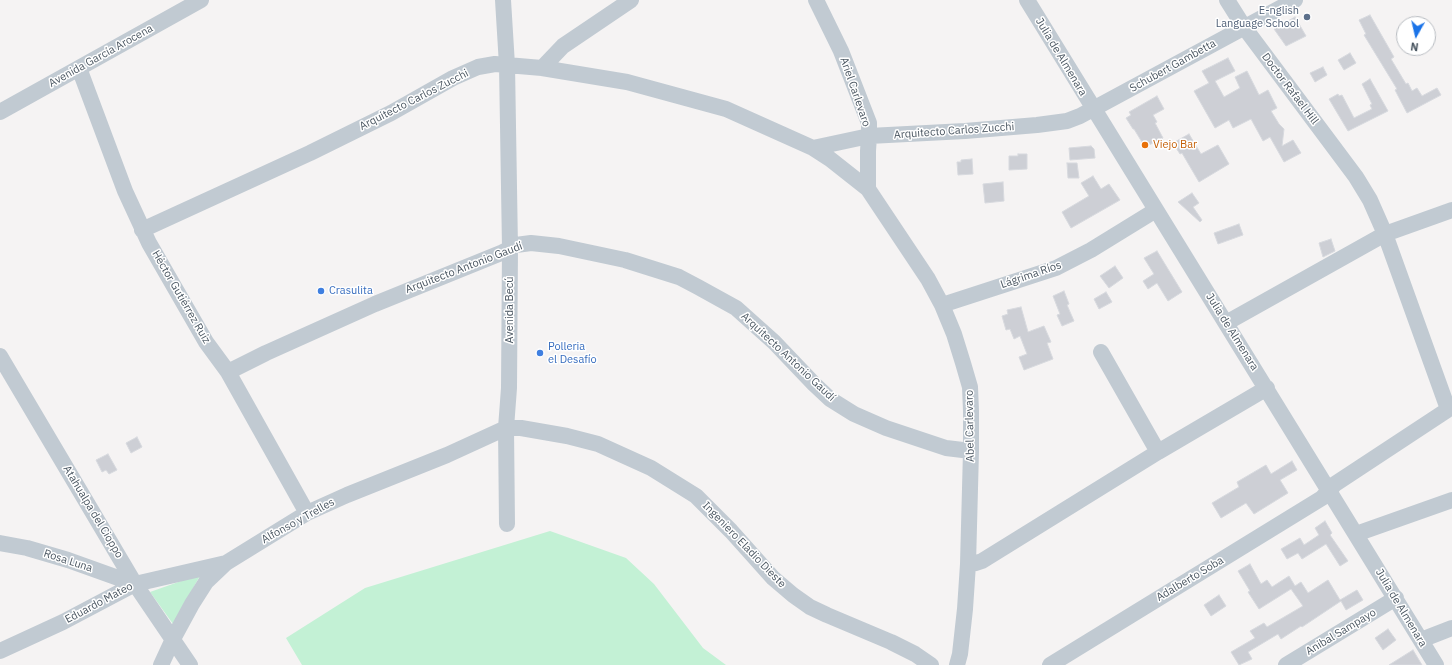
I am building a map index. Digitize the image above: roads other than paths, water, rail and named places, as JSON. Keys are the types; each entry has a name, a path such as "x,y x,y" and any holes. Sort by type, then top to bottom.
{"street":[{"name":"Avenida García Arocena","path":"0,112 201,0"},
{"name":"Avenida Becú","path":"503,0 510,248 509,388 506,428 507,524"},
{"path":"542,68 563,46 631,0"},
{"name":"Ariel Carlevaro","path":"816,0 841,51 868,123 868,189"},
{"name":"Julia de Almenara","path":"1027,0 1436,665"},
{"name":"Doctor Rafael Hill","path":"1227,0 1244,27 1356,177 1370,200 1385,234 1450,408"},
{"name":"Schubert Gambetta","path":"1093,109 1295,0"},
{"name":"Arquitecto Carlos Zucchi","path":"142,230 310,153 391,113 453,78 478,68 495,64 542,68 627,82 726,109 813,148 830,159 868,189"},
{"name":"Héctor Gutiérrez Ruiz","path":"79,68 125,191 142,230 206,342 228,372 307,513"},
{"name":"Arquitecto Carlos Zucchi","path":"813,148 869,136 965,131 1067,122 1093,109"},
{"name":"Abel Carlevaro","path":"868,189 914,255 942,305 954,334 970,387 971,451 968,564 965,609 960,654 957,665"},
{"name":"Lágrima Ríos","path":"942,305 1056,268 1091,250 1156,210"},
{"path":"1226,323 1385,234 1452,210"},
{"name":"Arquitecto Antonio Gaudí","path":"228,372 310,332 442,276 501,253 516,245 531,243 559,246 625,260 678,277 717,296 736,308 774,342 830,399 854,414 886,428 946,448 971,451"},
{"path":"1101,352 1158,452"},
{"name":"Atahualpa del Cioppo","path":"0,356 135,584 190,665"},
{"path":"968,564 982,561 1158,452 1267,388"},
{"name":"Adalberto Soba","path":"1050,665 1322,498 1335,484 1450,408"},
{"name":"Alfonso y Trelles","path":"162,665 173,639 192,604 206,582 226,563 307,513 347,495 447,455 506,428"},
{"name":"Ingeniero Eladio Dieste","path":"506,428 536,430 598,444 651,468 674,481 702,502 731,531 773,578 793,595 816,610 891,642 915,654 931,665"},
{"path":"1356,534 1452,500"},
{"name":"Rosa Luna","path":"0,543 27,548 68,560 135,584"},
{"name":"Eduardo Mateo","path":"0,651 63,622 135,584 226,563"},
{"name":"Anibal Sampayo","path":"1286,665 1396,598"},
{"path":"1421,640 1452,628"}],"place":[{"name":"E-nglish Language School","path":"1307,17"},
{"name":"Viejo Bar","path":"1145,145"},
{"name":"Crasulita","path":"321,291"},
{"name":"Polleria el Desafío","path":"540,353"}]}
